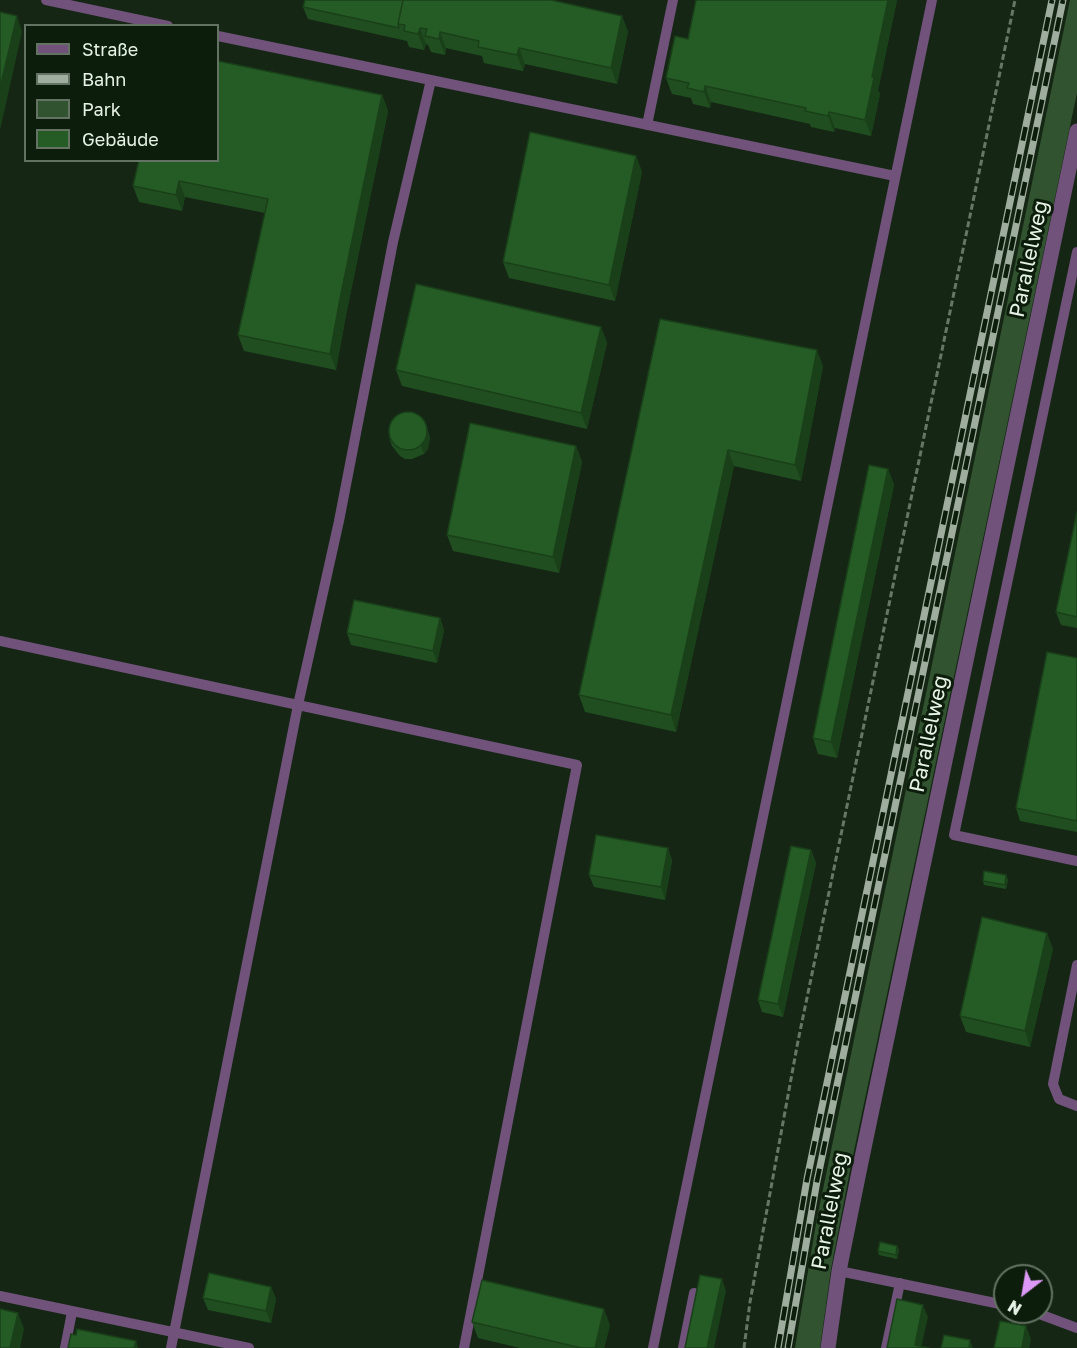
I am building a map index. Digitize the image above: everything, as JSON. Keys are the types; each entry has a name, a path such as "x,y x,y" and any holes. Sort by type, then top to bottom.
{"street":[{"name":"Parallelweg","path":"828,1348 839,1271 860,1167 1077,130"}],"lane":[{"path":"46,0 78,3 160,24"},
{"path":"647,124 673,0"},
{"path":"653,1348 932,0"},
{"path":"219,36 895,176"},
{"path":"171,1348 298,705 339,520 393,242 431,80"},
{"path":"1077,252 1072,300 954,835 1077,861"},
{"path":"0,641 577,765 464,1348"},
{"path":"1077,965 1053,1084 1059,1099 1077,1106"},
{"path":"839,1271 993,1302"},
{"path":"886,1348 900,1283"},
{"path":"683,1348 694,1293"},
{"path":"0,1296 249,1348"},
{"path":"65,1348 72,1312"},
{"path":"1053,1319 1077,1328"}],"path":[{"path":"744,1348 750,1302 798,1041 1015,0"}],"green space":[{"path":"1070,0 1077,0 1077,93 851,1165 831,1269 820,1348 795,1348 817,1218"}],"building":[{"path":"305,0 403,0 399,28 303,7"},
{"path":"403,0 551,0 622,16 611,68 519,48 517,55 478,47 479,41 440,32 439,39 425,36 427,29 420,28 418,34 404,31 405,25 398,24"},
{"path":"696,0 888,0 865,120 829,112 828,116 805,111 806,108 705,86 704,92 687,88 689,83 666,78 675,36 688,39"},
{"path":"0,12 17,16 0,88"},
{"path":"219,61 382,95 330,354 238,335 268,199 179,181 176,195 133,186 139,162 219,162"},
{"path":"530,132 636,156 609,285 503,262"},
{"path":"416,284 601,327 581,413 396,370"},
{"path":"660,319 817,350 795,465 728,450 671,715 579,695"},
{"path":"408,412 422,417 427,431 422,445 408,450 394,445 389,431 394,417"},
{"path":"470,423 576,446 553,557 447,535"},
{"path":"869,465 888,469 831,742 813,738"},
{"path":"1077,512 1077,617 1056,612"},
{"path":"354,600 440,618 433,651 347,633"},
{"path":"1047,652 1077,658 1077,821 1016,808"},
{"path":"596,835 668,848 661,887 589,875"},
{"path":"791,846 811,850 778,1004 758,1000"},
{"path":"984,871 1006,875 1005,885 983,881"},
{"path":"982,917 1047,933 1025,1031 960,1016"},
{"path":"880,1242 897,1246 896,1255 878,1251"},
{"path":"209,1273 271,1287 266,1311 203,1298"},
{"path":"700,1275 722,1279 707,1348 685,1348"},
{"path":"482,1280 604,1309 595,1348 581,1348 472,1322"},
{"path":"897,1299 923,1305 915,1345 929,1348 887,1348"},
{"path":"0,1309 18,1313 10,1348 0,1348"},
{"path":"999,1324 1026,1326 1022,1348 994,1348"},
{"path":"77,1329 136,1341 134,1348 68,1348 71,1334 76,1335"},
{"path":"944,1335 970,1340 969,1348 941,1348"}],"railway":[{"path":"778,1348 807,1179 1052,0"},
{"path":"788,1348 817,1181 1063,0"}]}
